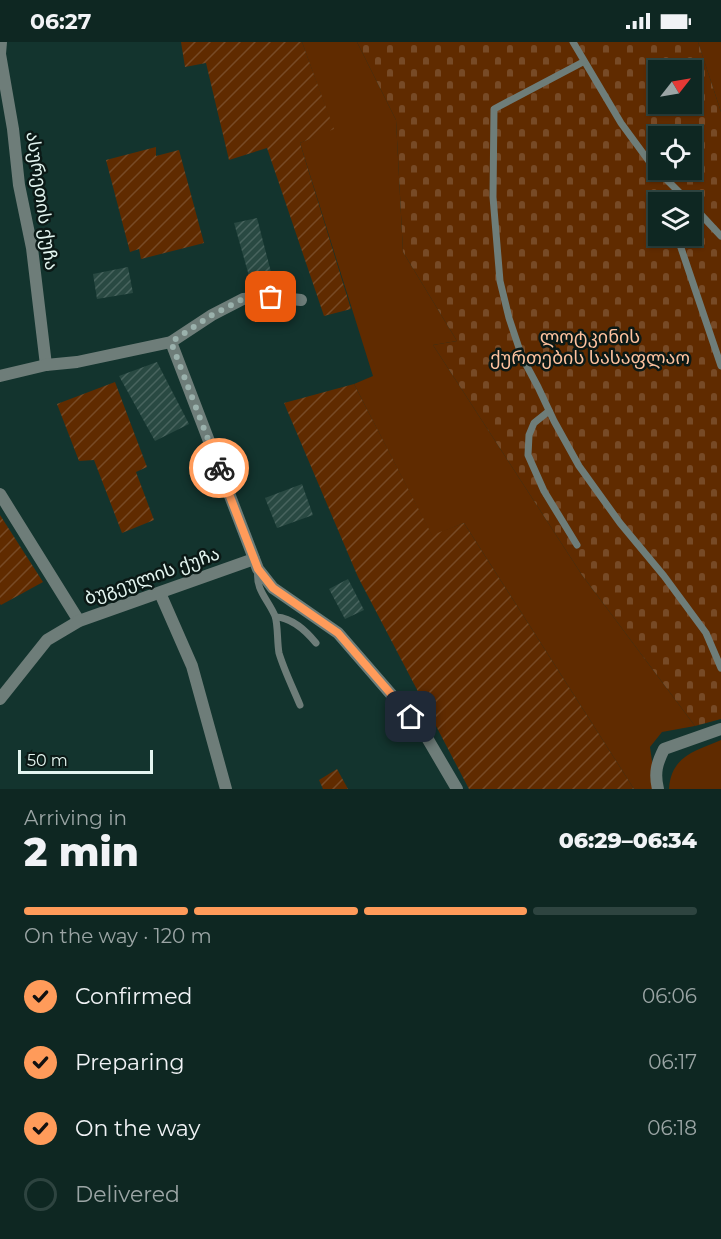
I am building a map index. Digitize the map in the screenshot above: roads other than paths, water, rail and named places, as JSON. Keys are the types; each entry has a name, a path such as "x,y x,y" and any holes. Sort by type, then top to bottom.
{"street":[{"name":"ასურეთის ქუჩა","path":"0,42 19,185 32,248 46,365"},
{"path":"0,376 46,365 77,362 171,342 212,315 243,299 271,297 301,300"},
{"path":"171,342 256,564 273,588 338,633 423,731 457,789"},
{"path":"0,494 79,621"},
{"name":"ბუგეულის ქუჩა","path":"0,699 47,640 79,621 160,593 256,564"},
{"path":"160,593 192,666 226,789"},
{"path":"658,789 655,778 656,765 664,749 721,729"}],"lane":[{"path":"573,42 621,123 651,164 678,192"},
{"path":"583,62 494,109 492,197 500,281 522,357 579,466 620,523 664,576 706,633 721,668"},
{"path":"702,216 721,236"},
{"path":"680,246 721,366"},
{"path":"549,411 534,423 529,435 528,455 544,491 577,545"},
{"path":"256,564 256,579 276,617 280,653 300,705"},
{"path":"276,617 301,628 316,643"}],"park label":[{"name":"ლოტკინის ქურთების სასაფლაო","path":"590,347"}]}
